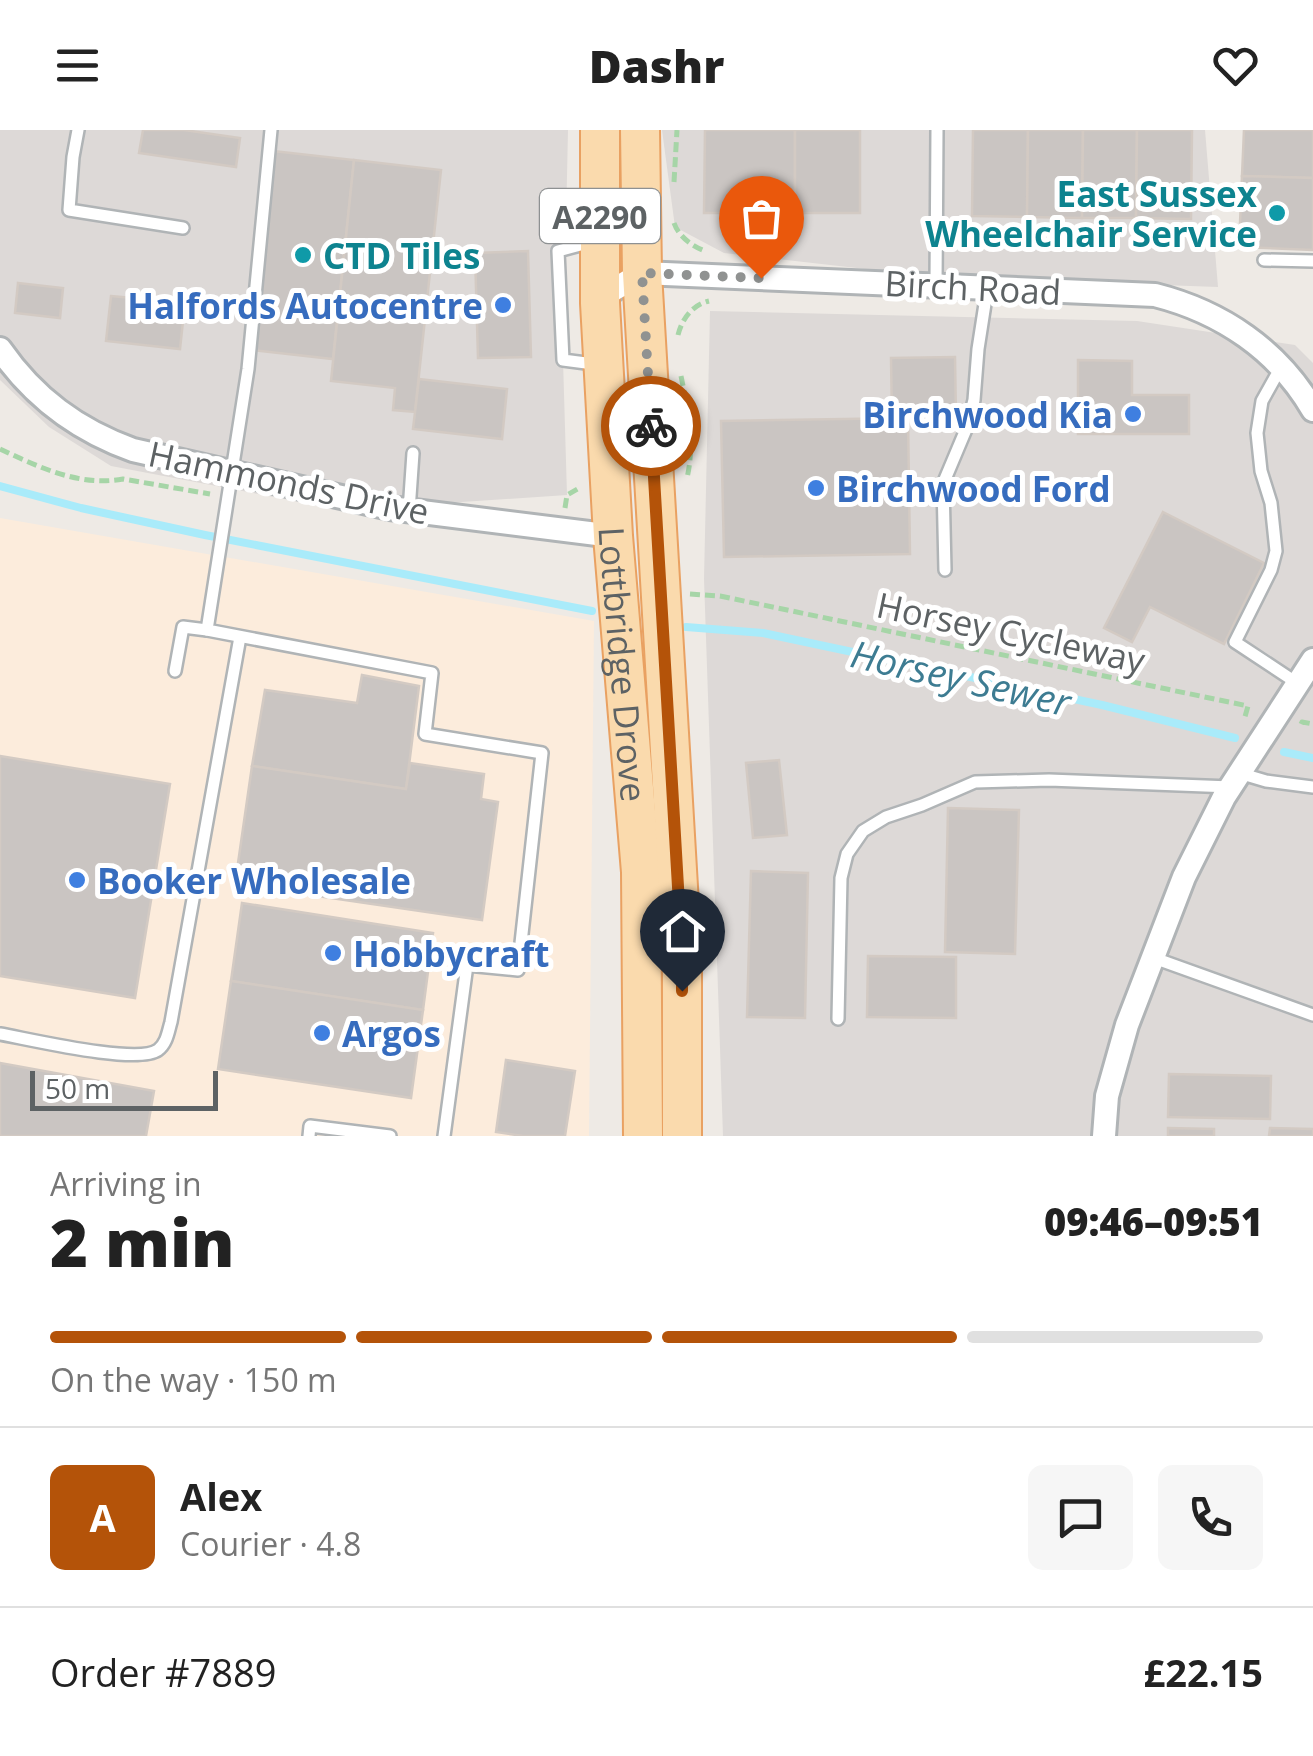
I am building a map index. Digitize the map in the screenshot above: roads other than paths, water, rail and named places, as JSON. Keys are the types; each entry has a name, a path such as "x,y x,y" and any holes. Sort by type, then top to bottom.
{"main road":[{"name":"Lottbridge Drove","path":"600,130 600,303 613,536 641,872 643,1136"},
{"name":"Lottbridge Drove","path":"640,130 642,273 682,955 682,1136"}],"street":[{"name":"Birch Road","path":"642,273 1155,295 1184,302 1230,324 1281,368 1312,405"},
{"path":"600,303 612,290 642,273"},
{"name":"Hammonds Drive","path":"0,349 14,370 44,400 78,425 150,454 409,511 613,536"},
{"path":"1104,1136 1107,1096 1122,1043 1184,876 1235,780 1313,662"}],"lane":[{"path":"78,130 69,210 183,228"},
{"path":"207,630 248,369 271,130"},
{"path":"936,285 937,130"},
{"path":"600,228 584,244 558,250 563,360 586,363 604,372"},
{"path":"1264,260 1313,261"},
{"path":"944,570 944,484 974,400 984,288"},
{"path":"1281,368 1262,400 1257,433 1260,471 1271,503 1276,551 1272,570 1235,642 1297,683"},
{"path":"409,511 413,453"},
{"path":"175,670 183,627 432,672 424,734 542,753 518,970 467,965 444,1136"},
{"path":"0,1034 123,1055 146,1056 166,1042 240,637"},
{"path":"838,1019 841,878 847,854 864,831 886,817 974,782 1235,780 1313,787"},
{"path":"1154,958 1313,1015"},
{"path":"309,1136 310,1126 390,1136"}],"waterway":[{"path":"0,486 205,535 592,611"},
{"name":"Horsey Sewer","path":"686,627 763,633 1102,705 1235,738"},
{"name":"Horsey Sewer","path":"1284,752 1313,758"}],"place":[{"name":"East Sussex Wheelchair Service","path":"1277,213"},
{"name":"CTD Tiles","path":"303,255"},
{"name":"Halfords Autocentre","path":"503,305"},
{"name":"Birchwood Kia","path":"1133,414"},
{"name":"Birchwood Ford","path":"816,488"},
{"name":"Booker Wholesale","path":"77,880"},
{"name":"Hobbycraft","path":"333,953"},
{"name":"Argos","path":"322,1033"}]}
